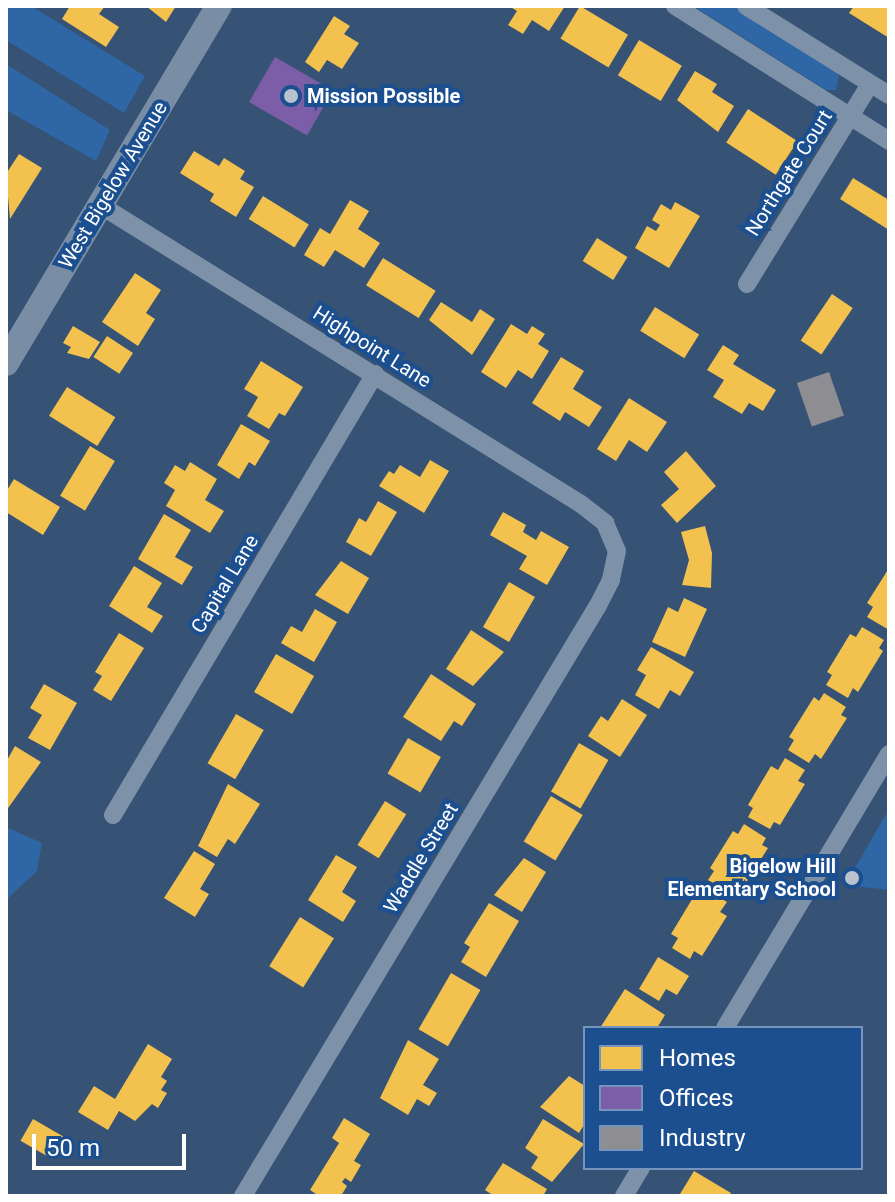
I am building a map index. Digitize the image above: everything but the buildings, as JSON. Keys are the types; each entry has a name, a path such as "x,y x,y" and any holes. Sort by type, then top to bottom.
{"main road":[{"name":"West Bigelow Avenue","path":"6,363 219,6"}],"street":[{"path":"675,6 889,141"},
{"path":"746,6 889,95"},
{"name":"Northgate Court","path":"747,284 870,84"},
{"name":"Highpoint Lane","path":"100,205 581,504 613,536"},
{"name":"Capital Lane","path":"113,815 375,374"},
{"name":"Waddle Street","path":"243,1196 597,607 616,566 613,536"},
{"path":"726,1026 889,754"},
{"path":"624,1196 640,1170"}],"shaded area":[{"path":"6,6 31,6 145,76 124,113 6,40"},
{"path":"693,6 734,6 839,74 836,90 826,90"},
{"path":"6,64 110,130 96,161 6,110"},
{"path":"889,809 889,890 845,885"},
{"path":"6,827 42,843 37,871 6,900"}],"place":[{"name":"Mission Possible","path":"291,96"},
{"name":"Bigelow Hill Elementary School","path":"852,878"}]}
